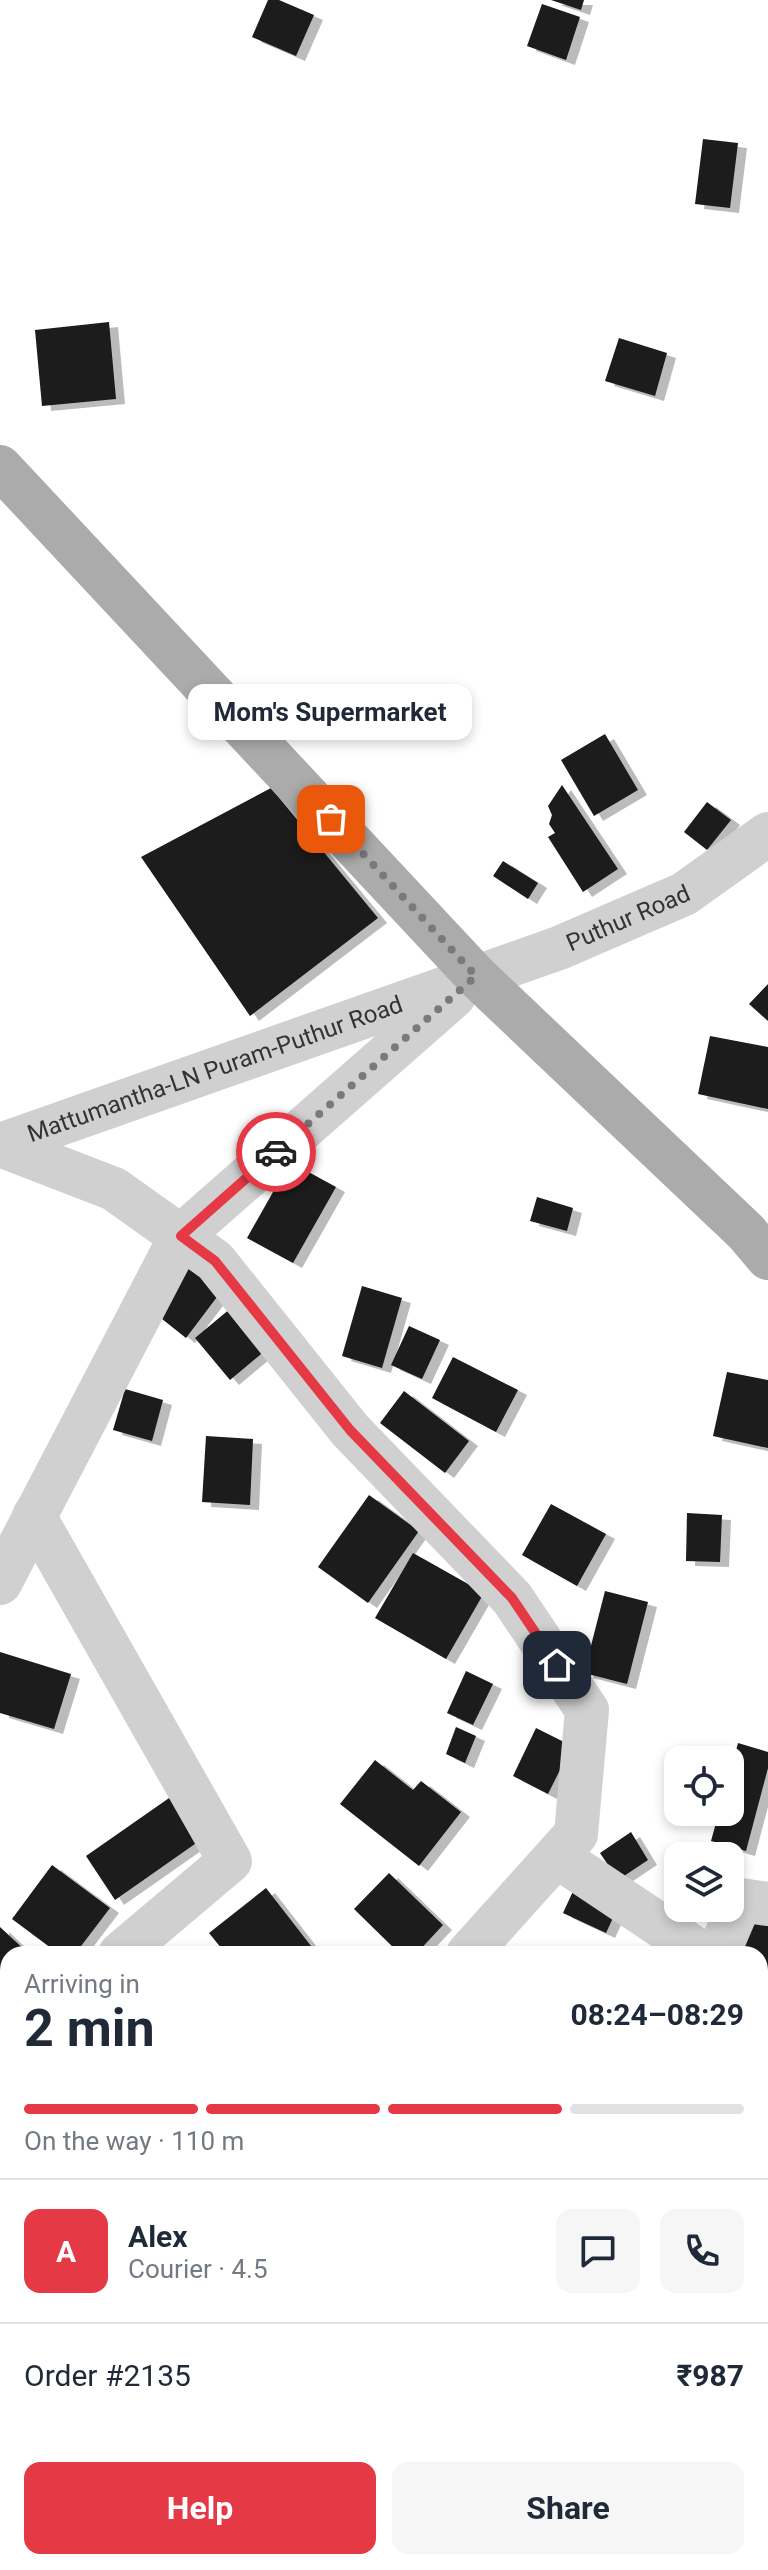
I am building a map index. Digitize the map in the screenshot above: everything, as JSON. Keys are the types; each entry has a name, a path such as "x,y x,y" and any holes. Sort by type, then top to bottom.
{"main road":[{"path":"0,467 476,976 746,1232 768,1258"}],"street":[{"name":"Puthur Road","path":"476,976 559,948 684,894 768,834"},
{"name":"Mattumantha-LN Puram-Puthur Road","path":"0,1145 192,1075 364,1019 476,976"},
{"path":"0,1583 181,1236 476,976"},
{"path":"0,1145 114,1189 215,1261 350,1430 512,1598 587,1710 576,1834 475,1946"},
{"path":"34,1516 230,1861 129,1946"},
{"path":"558,1857 691,1946"},
{"path":"721,1946 741,1900 768,1904"}],"building":[{"path":"268,0 279,0 314,15 296,56 252,37"},
{"path":"551,0 584,0 581,10"},
{"path":"542,4 580,17 566,60 527,46"},
{"path":"703,139 738,143 730,208 695,204"},
{"path":"109,322 116,399 42,406 35,330"},
{"path":"619,338 667,353 655,396 605,381"},
{"path":"605,734 638,790 594,816 561,760"},
{"path":"562,785 618,869 583,892 548,837 555,833 549,824 552,815 548,806"},
{"path":"271,788 378,918 250,1016 141,857"},
{"path":"707,802 731,820 707,850 684,832"},
{"path":"503,861 538,883 528,899 493,876"},
{"path":"768,984 768,1021 749,1004"},
{"path":"710,1036 768,1047 768,1109 698,1094"},
{"path":"290,1162 336,1187 293,1263 247,1238"},
{"path":"537,1197 573,1208 567,1231 530,1221"},
{"path":"188,1263 223,1289 186,1338 152,1311"},
{"path":"362,1286 402,1298 382,1368 342,1356"},
{"path":"237,1303 272,1345 230,1380 195,1338"},
{"path":"409,1326 440,1340 422,1379 391,1365"},
{"path":"453,1357 518,1390 496,1432 432,1398"},
{"path":"727,1372 768,1380 768,1448 713,1436"},
{"path":"125,1389 163,1400 152,1441 113,1430"},
{"path":"404,1391 469,1441 445,1473 380,1423"},
{"path":"206,1436 253,1439 250,1505 202,1502"},
{"path":"369,1495 419,1531 368,1603 318,1567"},
{"path":"551,1504 606,1534 577,1586 522,1555"},
{"path":"687,1513 722,1515 720,1562 686,1561"},
{"path":"413,1553 484,1593 446,1659 375,1618"},
{"path":"605,1591 648,1602 627,1684 584,1673"},
{"path":"0,1652 71,1674 54,1729 0,1713"},
{"path":"466,1671 493,1684 473,1725 447,1713"},
{"path":"456,1727 476,1736 465,1763 446,1754"},
{"path":"536,1728 572,1746 548,1794 513,1776"},
{"path":"738,1743 768,1752 768,1768 746,1851 744,1842 711,1841 715,1826 744,1826 744,1746 737,1746"},
{"path":"375,1760 413,1790 421,1781 461,1812 419,1866 340,1804"},
{"path":"172,1796 202,1839 115,1900 86,1856"},
{"path":"631,1832 648,1860 618,1880 600,1853"},
{"path":"52,1865 110,1908 81,1946 48,1946 12,1919"},
{"path":"389,1873 443,1925 423,1946 392,1946 354,1909"},
{"path":"575,1887 618,1907 606,1933 563,1913"},
{"path":"266,1888 311,1946 220,1946 209,1933"},
{"path":"745,1920 768,1926 768,1946 738,1946"},
{"path":"0,1927 20,1946 0,1946"}],"way so far":[{"path":"276,1152 476,976 331,819"}],"place":[{"name":"Mom's Supermarket","path":"331,819"}],"route":[{"path":"276,1152 181,1236 215,1261 350,1430 512,1598 557,1665"}]}
